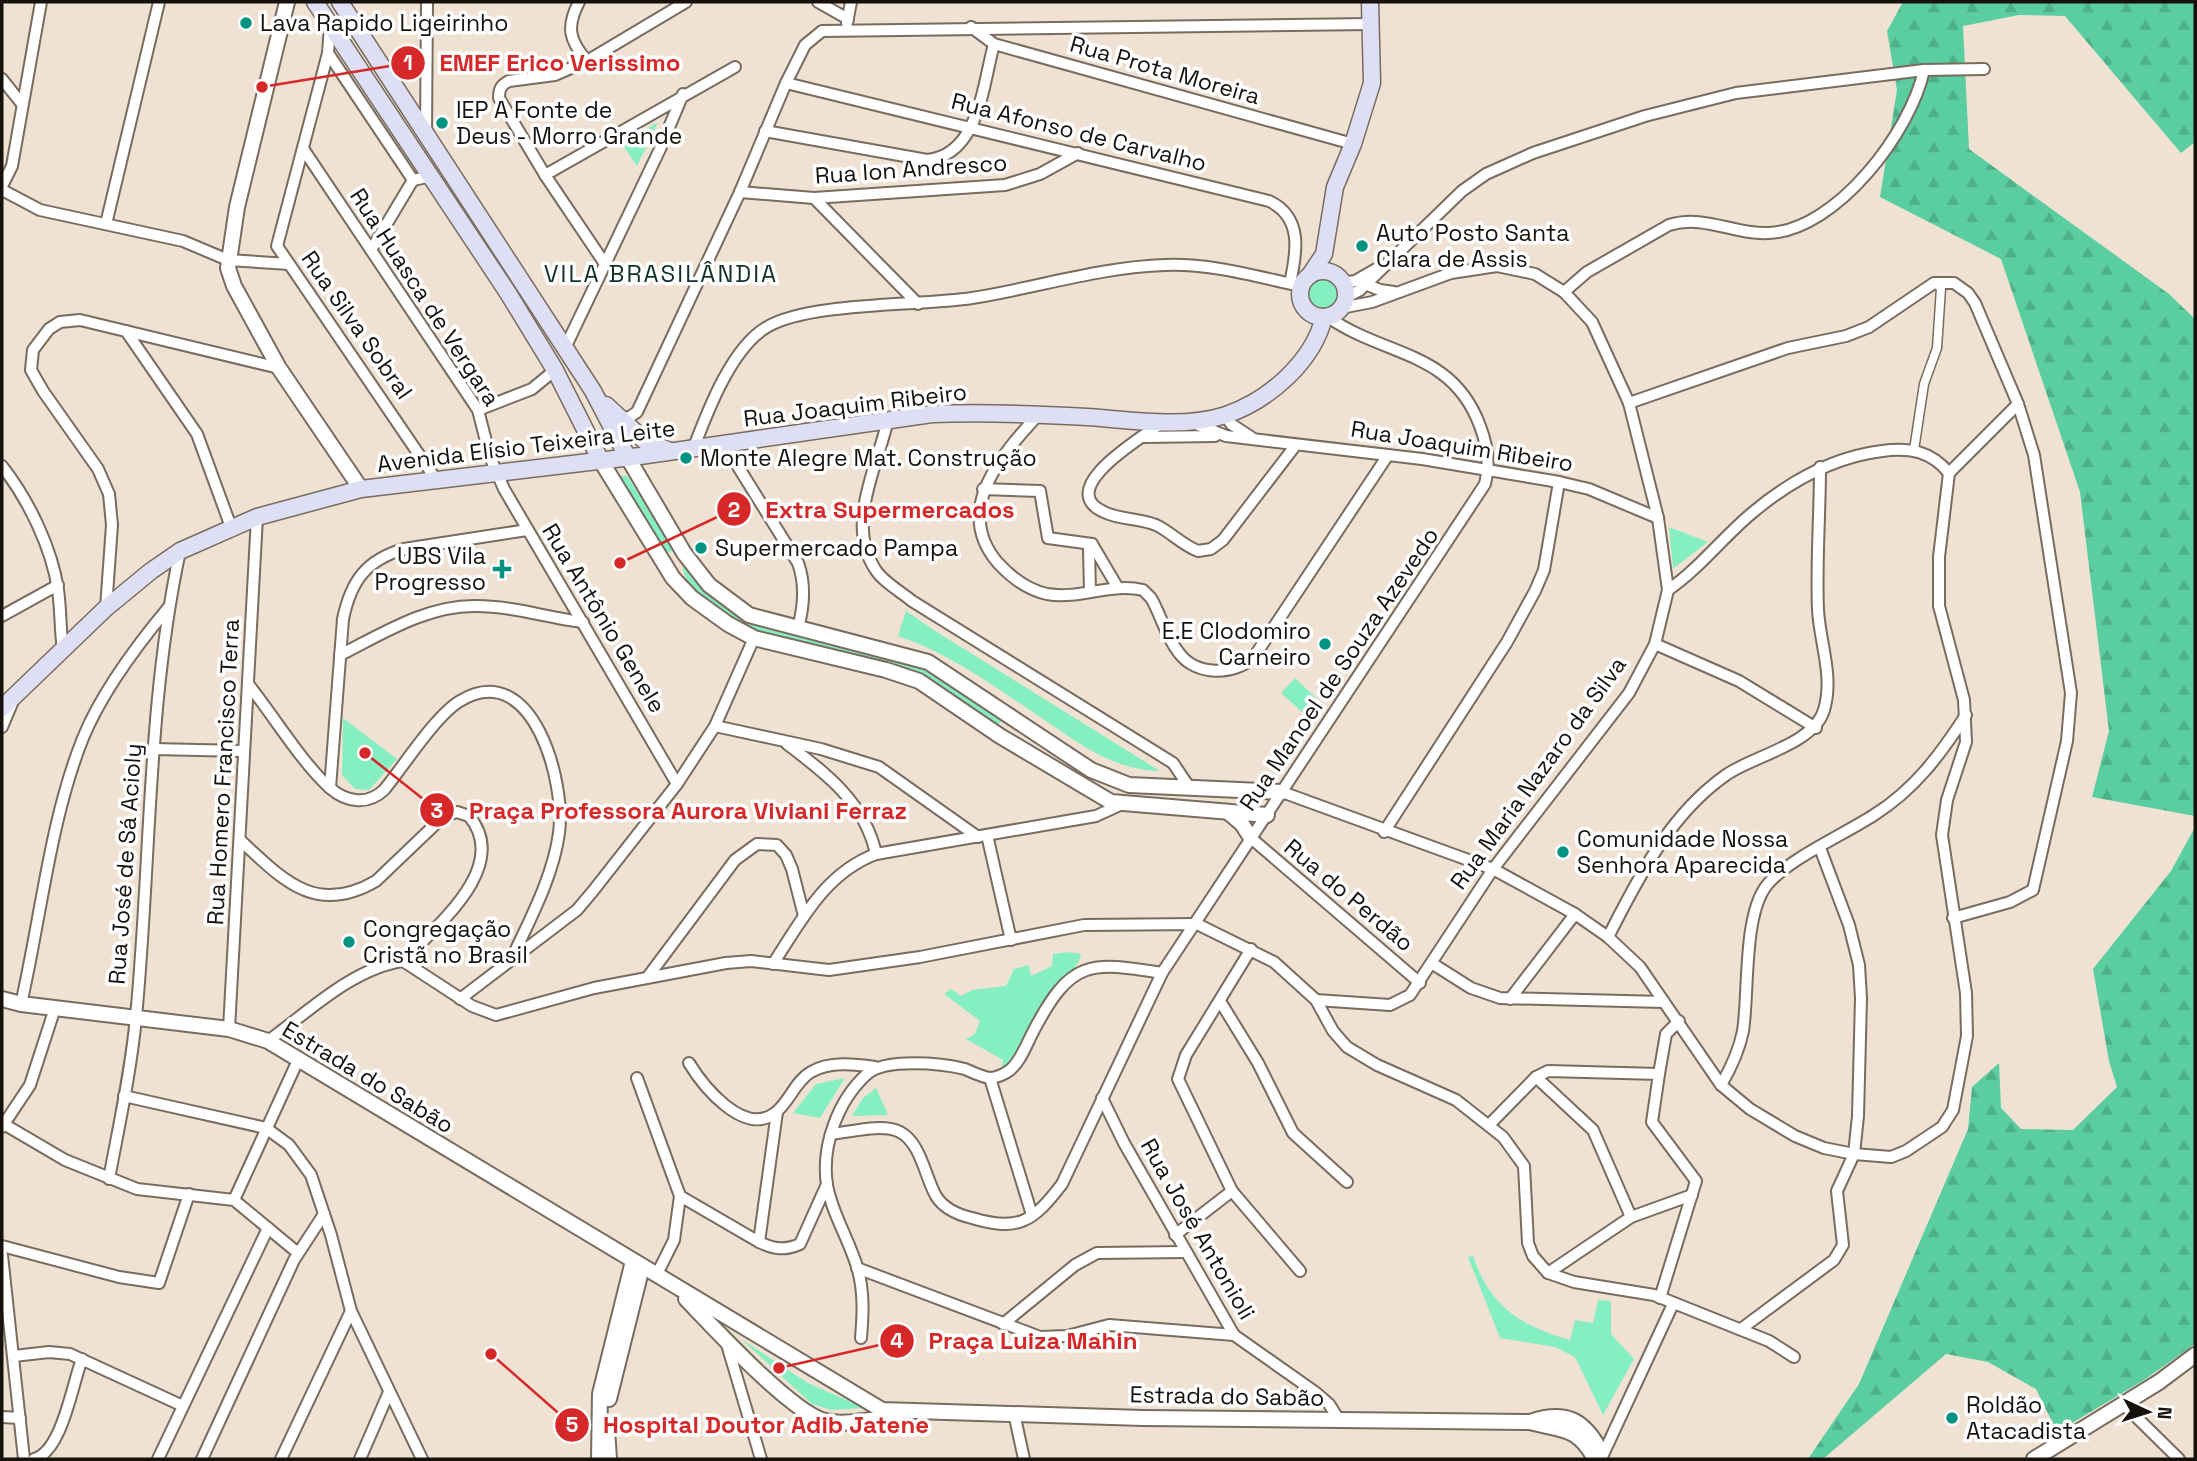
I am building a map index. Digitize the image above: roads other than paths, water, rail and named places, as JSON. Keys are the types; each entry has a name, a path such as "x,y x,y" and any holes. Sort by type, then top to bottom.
{"main road":[{"path":"315,2 518,310 555,370 601,461"},
{"path":"341,2 593,391 628,458"},
{"path":"1301,360 1308,337 1307,311 1300,299 1301,281 1324,254 1335,187 1353,144 1372,83 1370,2"},
{"path":"1225,415 1269,392 1318,340 1338,297 1331,223"},
{"path":"1301,281 1321,271 1338,297"},
{"path":"1307,311 1338,297"},
{"path":"518,310 525,305 536,305"},
{"path":"593,391 645,441 672,452"},
{"name":"Rua Joaquim Ribeiro","path":"694,447 888,419 944,414 1039,414 1163,422 1225,415"},
{"name":"Avenida Elísio Teixeira Leite","path":"2,708 107,608 180,551 257,517 361,489 628,458 694,447"}],"street":[{"path":"41,2 12,166 2,188 40,210 183,241 228,260 289,264"},
{"path":"106,224 159,2"},
{"path":"286,2 253,135 228,260 234,286 279,368 361,489"},
{"path":"425,132 427,2"},
{"path":"579,2 569,29 571,40 587,61"},
{"path":"605,264 545,175 499,98 501,87 509,82 555,75 587,61 686,2"},
{"path":"818,2 847,24"},
{"path":"847,24 851,2"},
{"name":"Rua Silva Sobral","path":"330,22 328,54 304,150 276,242 437,481"},
{"path":"616,416 628,418 637,412 740,192 786,83 813,36 822,31 847,24 971,27 1371,24"},
{"name":"Rua Prota Moreira","path":"971,27 993,44 1353,144"},
{"path":"765,131 927,160 950,152 972,127 993,44"},
{"path":"328,54 412,180"},
{"path":"545,175 683,94 735,67"},
{"path":"1338,297 1367,284 1462,191 1486,174 1533,153 1699,100 1924,70 1984,69"},
{"path":"1564,292 1587,272 1669,225 1683,220 1702,220 1771,233 1803,223 1831,205 1888,149 1916,100 1924,70"},
{"path":"2,79 22,104"},
{"name":"Rua Afonso de Carvalho","path":"786,83 1269,201 1282,207 1291,218 1296,234 1296,255 1301,281"},
{"path":"565,348 683,94"},
{"name":"Rua Huasca de Vergara","path":"304,150 478,410 496,473"},
{"name":"Rua Ion Andresco","path":"740,192 814,198 1018,183 1078,153"},
{"path":"371,250 412,180 432,176"},
{"path":"814,198 918,304"},
{"path":"1338,297 1385,264"},
{"name":"Avenida Elísio Teixeira Leite","path":"694,447 733,363 748,342 765,328 782,320 838,310 972,298 1129,268 1168,265 1301,281"},
{"name":"Rua Maria Nazaro da Silva","path":"1316,1000 1391,1005 1405,1000 1420,983 1493,869 1629,693 1655,644 1668,590 1658,518 1629,403 1592,323 1564,292 1535,274 1497,266 1451,273 1372,302 1338,297"},
{"path":"1914,450 1924,384 1937,348 1941,288 1939,282"},
{"path":"1629,403 1788,348 1846,336 1869,327 1939,282 1962,287 1975,303 2018,404 2034,455 2071,693 2067,741 2033,890 2010,902 1953,918"},
{"path":"1338,297 1367,284 1394,292"},
{"path":"1338,297 1353,331 1428,362 1447,374 1474,410 1483,435 1489,469"},
{"path":"107,608 112,525 109,494 98,469 38,385 31,370 33,350 49,329 60,322 80,320 279,368"},
{"path":"126,331 200,440 231,527"},
{"path":"478,410 532,389 555,370"},
{"path":"628,458 684,553 709,585 732,605 749,615 928,663 1091,771 1129,785 1282,792 1384,832 1493,869 1575,914 1608,937 1640,967 1721,1085 1751,1109 1795,1136 1824,1148 1891,1157 1925,1140 1942,1126 1953,1110 1962,1068 1968,1014 1942,835 1947,800 1966,742 1964,700 1939,606 1939,557 1949,473 2018,404"},
{"path":"1008,413 1019,436"},
{"path":"1039,414 998,461 984,489 980,501 981,530 990,554 1005,571 1046,594 1118,588 1134,588 1147,593 1181,656 1199,667 1217,671 1238,668 1254,657 1388,455"},
{"name":"Rua Joaquim Ribeiro","path":"1225,415 1231,424 1253,438"},
{"path":"888,419 863,518 862,534 874,568 912,601 1173,763 1189,787"},
{"path":"1129,420 1136,430 1133,446"},
{"name":"Rua Joaquim Ribeiro","path":"1190,421 1226,436 1388,455 1559,482 1589,489 1658,518"},
{"path":"1163,422 1096,472 1090,491 1096,507 1118,517 1154,524 1195,551 1204,551 1223,540 1295,446"},
{"path":"1144,437 1226,436"},
{"path":"724,444 795,555 803,578 799,628"},
{"path":"1668,590 1753,512 1820,467 1864,453 1914,450 1929,455 1949,473"},
{"path":"601,461 664,564 692,598 728,624 754,638 886,670 919,681 1000,736 1102,799 1120,805 1267,815"},
{"path":"2,466 29,508 58,585 63,650"},
{"path":"1608,937 1659,845 1699,798 1742,765 1816,728 1824,710 1828,686 1818,611 1820,467"},
{"name":"Rua Manoel de Souza Azevedo","path":"1032,1215 1062,1184 1162,973 1479,495 1489,469"},
{"name":"Rua Antônio Genele","path":"496,473 677,784"},
{"path":"1384,832 1500,652 1535,591 1544,570 1559,482"},
{"path":"984,489 1040,491 1048,538 1092,544"},
{"name":"Rua Homero Francisco Terra","path":"229,1029 257,517"},
{"path":"330,789 346,601 354,582 371,563 404,550 527,530"},
{"path":"1092,544 1118,588"},
{"path":"1090,592 1089,549 1092,544"},
{"name":"Rua José de Sá Acioly","path":"109,1179 136,1016 153,749 168,607 180,551"},
{"path":"664,564 684,553"},
{"path":"2,616 58,585"},
{"path":"21,1004 60,812 83,737 148,632 168,607"},
{"path":"340,655 425,614 446,608 495,607 583,622"},
{"path":"460,999 577,910 677,784 715,726 754,638"},
{"path":"1655,644 1740,681 1816,728"},
{"path":"248,684 330,789 360,801 375,799 450,708 471,695 498,694 520,705 537,726 549,754 561,813 555,856 512,958"},
{"path":"2,727 16,696"},
{"path":"1721,1085 1731,1067 1742,1032 1750,944 1765,887 1782,869 1820,848 1904,793 1938,758 1966,715"},
{"path":"1000,736 1013,718"},
{"path":"715,726 879,767 983,836 1011,940"},
{"path":"784,742 833,780 854,804 869,829 876,854"},
{"path":"153,749 243,751"},
{"path":"773,964 804,916 838,875 852,863 876,854 1096,816 1120,805"},
{"path":"241,841 293,887 315,895 363,889 376,881 444,816 457,812 469,816 481,843 482,860 477,873 456,905 404,961 390,963 356,979 268,1041"},
{"path":"1229,813 1242,824 1251,838"},
{"name":"Rua do Perdão","path":"1251,838 1420,983"},
{"path":"648,978 735,860 757,844 777,845 786,855 804,916"},
{"path":"1741,1329 1841,1253 1843,1238 1837,1191 1854,1154 1858,1116 1859,965 1849,925 1820,848"},
{"path":"1510,999 1575,914"},
{"path":"404,961 481,1012 496,1015 594,988 726,963 773,964 829,970 861,967 1084,925 1197,924 1274,962 1316,1000 1333,1031 1348,1047 1377,1065 1456,1100 1490,1124 1524,1166 1527,1239 1533,1256 1548,1273 1562,1279 1660,1298 1769,1341 1794,1357"},
{"path":"1251,949 1181,1064 1177,1076 1232,1191 1300,1271"},
{"path":"1433,964 1486,995 1510,999 1664,1002"},
{"path":"689,1063 712,1091 743,1115 760,1119 777,1112 807,1074 817,1069 847,1064 875,1067 943,1064 990,1077 1011,1070 1050,1001 1077,972 1106,966 1162,973"},
{"name":"Estrada do Sabão","path":"2,999 21,1004 229,1029 268,1041 400,1123 882,1410 1143,1418 1530,1422 1550,1415 1570,1418 1590,1434 1601,1458"},
{"path":"1220,1000 1258,1063 1293,1133 1347,1182"},
{"path":"55,1008 30,1085 2,1124 41,1148 137,1189 234,1200 299,1253"},
{"path":"1660,1298 1692,1195 1694,1176 1652,1122 1665,1034 1679,1021"},
{"path":"234,1200 299,1058"},
{"path":"680,1196 759,1242 780,1249 800,1244 827,1184 831,1133 849,1095 875,1067"},
{"path":"1490,1124 1536,1077 1552,1069 1659,1074"},
{"path":"831,1133 882,1129 897,1131 915,1148 936,1196 954,1212 1007,1226 1032,1215 990,1077"},
{"path":"1536,1077 1593,1129 1631,1217"},
{"path":"634,1297 641,1286 660,1279 674,1240 680,1196 637,1078"},
{"path":"124,1096 266,1128 289,1145 306,1168 324,1214 351,1311 422,1459"},
{"name":"Rua José Antonioli","path":"1102,1098 1175,1235 1234,1335 1315,1392 1329,1404 1339,1420"},
{"path":"759,1242 777,1112"},
{"path":"827,1184 858,1268 864,1304 861,1338"},
{"path":"1175,1235 1232,1191"},
{"path":"2,1246 118,1277 159,1283 189,1194"},
{"path":"1548,1273 1631,1217 1692,1195"},
{"path":"202,1459 299,1253 324,1214"},
{"path":"158,1459 268,1228"},
{"path":"1003,1324 1076,1265 1097,1253 1185,1252"},
{"path":"2,1255 24,1459"},
{"path":"610,1459 607,1437 610,1392 634,1297 638,1264"},
{"path":"599,1459 600,1394 638,1264"},
{"path":"858,1268 1040,1337 1067,1336 1109,1325 1234,1335"},
{"name":"Estrada do Sabão","path":"677,1289 787,1398 812,1417 847,1422 924,1412"},
{"path":"1601,1458 1673,1304"},
{"path":"281,1459 351,1311"},
{"path":"743,1326 729,1324 723,1332 761,1459"},
{"path":"14,1356 62,1352 183,1406"},
{"path":"34,1459 44,1457 53,1445 82,1359"},
{"path":"2034,1459 2055,1454 2123,1404 2193,1361"},
{"path":"360,1459 390,1392"},
{"path":"2123,1404 2179,1459"},
{"path":"1014,1413 1024,1459"},
{"path":"2,1417 20,1418"}],"place":[{"name":"Lava Rapido Ligeirinho","path":"246,23"},
{"name":"EMEF Erico Verissimo","path":"262,87"},
{"name":"IEP A Fonte de Deus - Morro Grande","path":"442,123"},
{"name":"Auto Posto Santa Clara de Assis","path":"1362,246"},
{"name":"Monte Alegre Mat. Construção","path":"686,458"},
{"name":"Supermercado Pampa","path":"701,548"},
{"name":"Extra Supermercados","path":"620,563"},
{"name":"UBS Vila Progresso","path":"502,569"},
{"name":"E.E Clodomiro Carneiro","path":"1325,644"},
{"name":"Praça Professora Aurora Viviani Ferraz","path":"365,753"},
{"name":"Comunidade Nossa Senhora Aparecida","path":"1563,852"},
{"name":"Congregação Cristã no Brasil","path":"349,942"},
{"name":"Hospital Doutor Adib Jatene","path":"491,1354"},
{"name":"Praça Luiza Mahin","path":"779,1368"},
{"name":"Roldão Atacadista","path":"1952,1418"}],"district":[{"name":"VILA BRASILÂNDIA","path":"661,273"}]}
